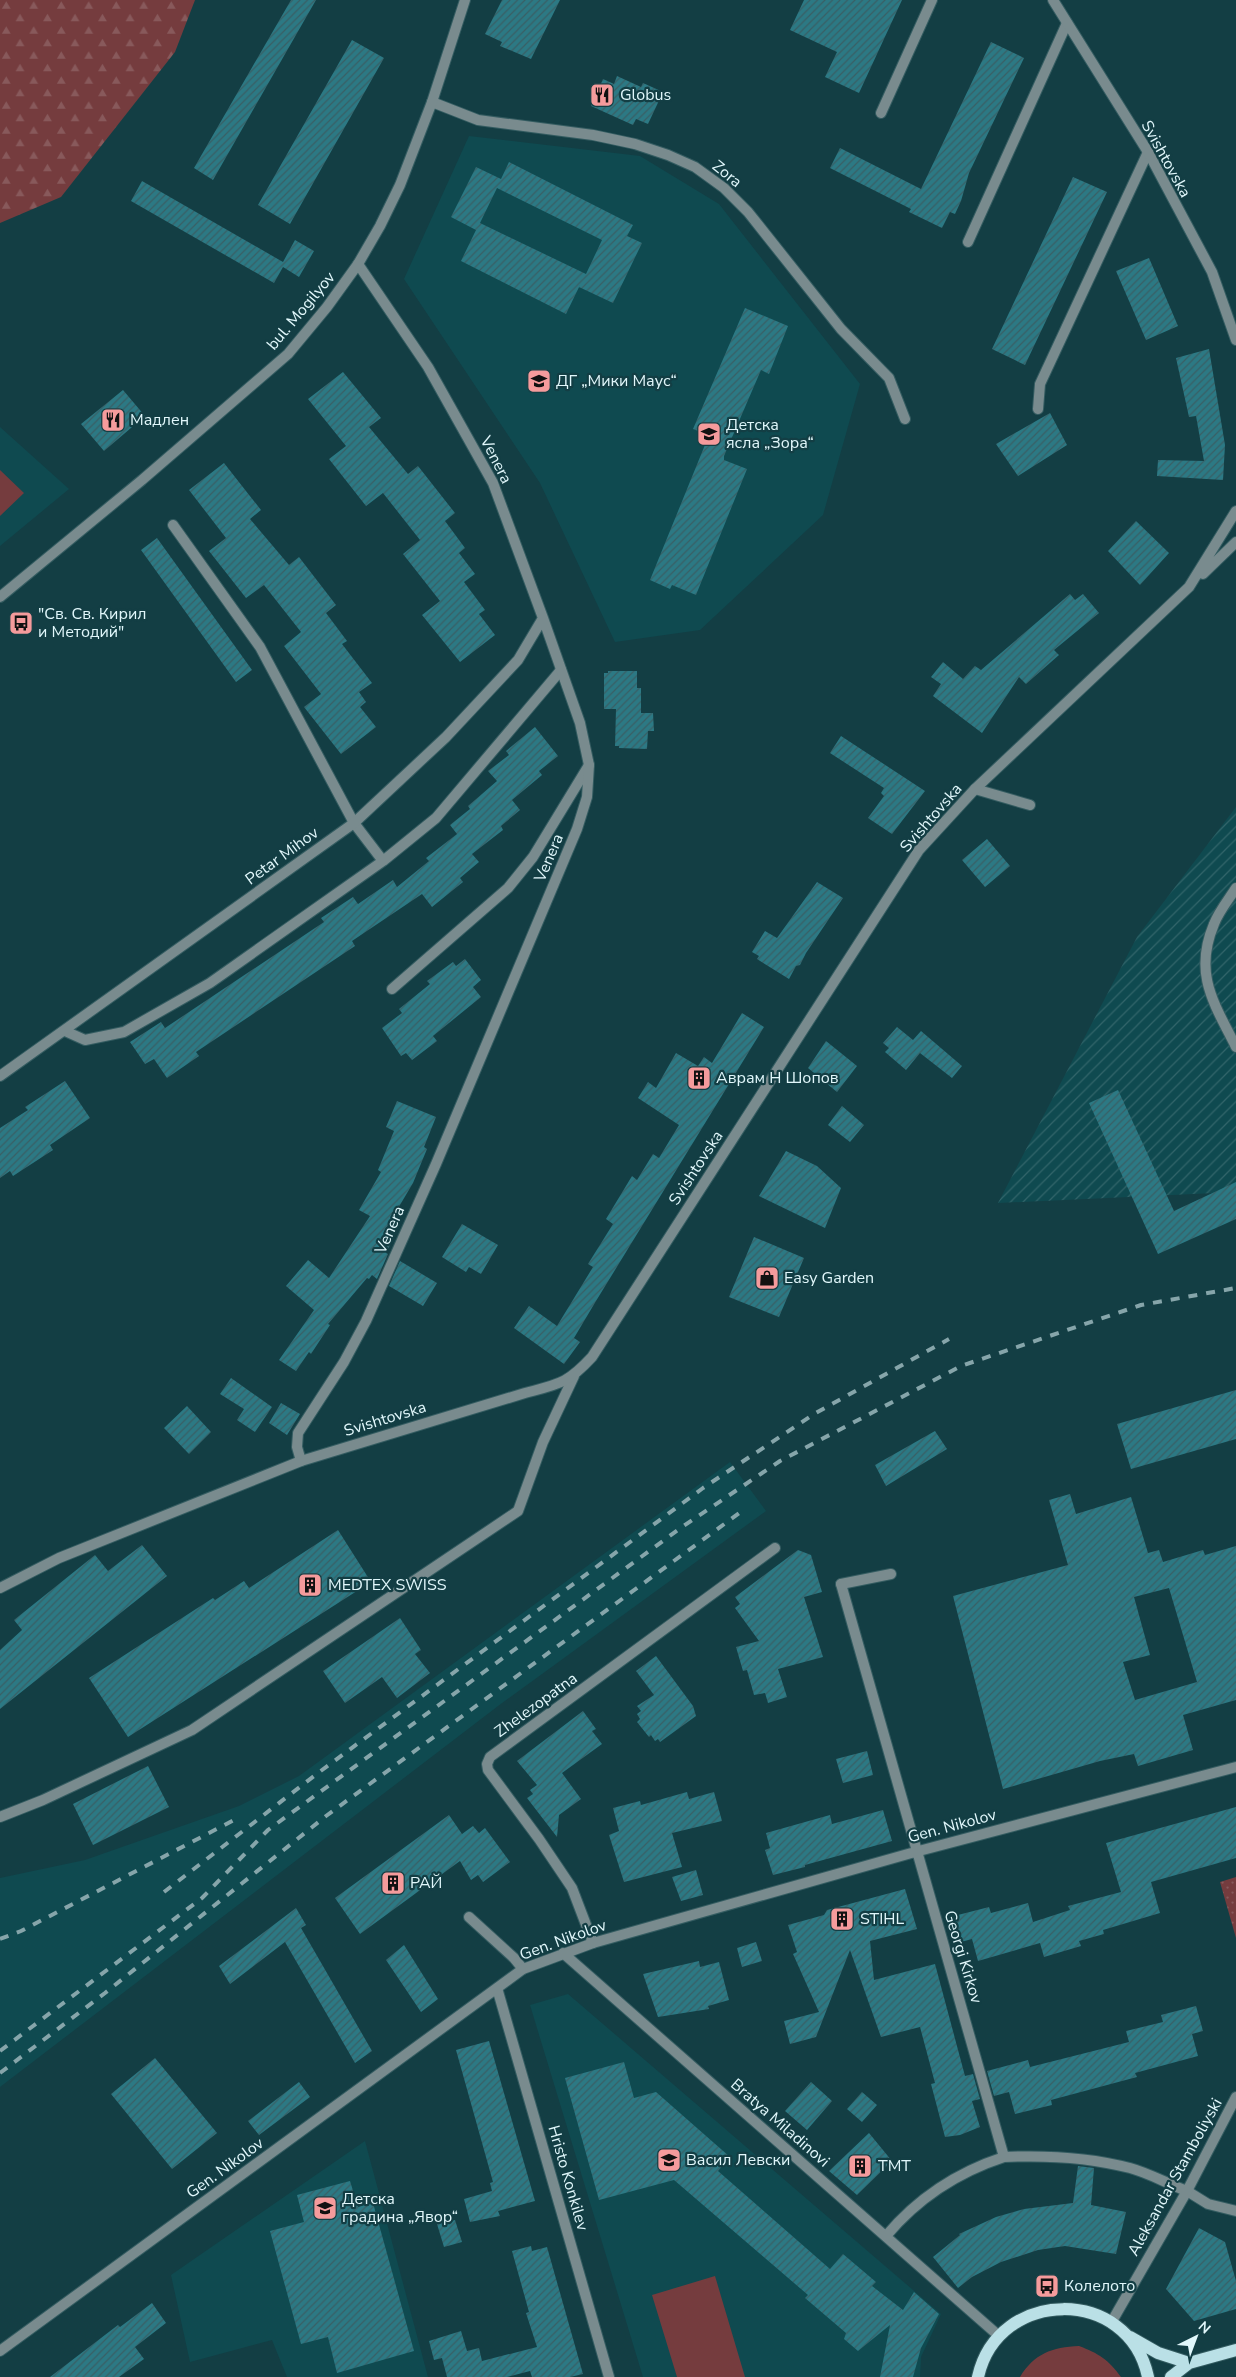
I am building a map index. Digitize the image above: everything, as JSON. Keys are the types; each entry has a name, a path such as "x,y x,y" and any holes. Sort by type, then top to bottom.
{"main road":[{"path":"978,2375 987,2352 999,2336 1020,2319 1053,2309 1086,2312 1111,2323 1124,2334 1158,2353 1189,2363"},
{"path":"1124,2334 1142,2357 1148,2377"},
{"path":"1172,2377 1189,2363 1236,2350"}],"street":[{"name":"bul. Mogilyov","path":"0,598 142,480 288,354 358,264 380,226 400,185 432,102 465,0"},
{"path":"880,113 932,0"},
{"name":"Svishtovska","path":"1053,0 1148,152 1212,272 1236,340"},
{"path":"968,242 1067,23"},
{"name":"Zora","path":"432,102 478,120 593,135 635,144 668,155 695,168 724,188 748,212 841,329 889,378 906,419"},
{"path":"1038,409 1040,384 1148,152"},
{"name":"Venera","path":"301,1461 297,1447 298,1433 344,1362 366,1321 436,1164 577,830 587,797 589,765 580,722 544,618 492,483 428,367 358,264"},
{"name":"Svishtovska","path":"0,1588 59,1558 301,1461 555,1385 574,1376 592,1357 920,850 975,789 1189,587 1236,510"},
{"path":"174,525 260,647 354,823 383,861"},
{"path":"1189,587 1236,542"},
{"name":"Petar Mihov","path":"0,1076 354,823 446,737 518,660 544,618"},
{"path":"65,1031 86,1040 124,1032 210,983 383,861 436,818 561,670"},
{"path":"392,989 508,888 534,857 589,765"},
{"path":"975,789 1030,805"},
{"path":"1236,888 1214,924 1204,960 1210,997 1236,1047"},
{"path":"0,1817 43,1800 192,1730 518,1511 543,1442 574,1376"},
{"name":"Zhelezopatna","path":"592,1943 572,1888 539,1839 488,1770 486,1764 490,1757 775,1548"},
{"name":"Georgi Kirkov","path":"891,1574 840,1584 915,1852 973,2044 1004,2158"},
{"name":"Gen. Nikolov","path":"0,2351 523,1969 592,1943 915,1852 1236,1767"},
{"path":"469,1917 514,1958 523,1969"},
{"name":"Bratya Miladinovi","path":"564,1953 999,2336"},
{"name":"Hristo Konkilev","path":"497,1988 609,2377"},
{"name":"Aleksandar Stamboliyski","path":"1111,2323 1187,2191 1236,2097"},
{"path":"886,2236 901,2218 940,2187 976,2166 1004,2158 1044,2155 1082,2158 1132,2169 1187,2191 1208,2204 1236,2211"}],"shaded area":[{"path":"469,136 640,156 719,204 860,384 823,515 700,630 615,642 540,483 404,279"},
{"path":"0,427 69,489 0,546"},
{"path":"1236,807 1236,1192 998,1203 1137,937"},
{"path":"730,1462 766,1511 502,1703 0,2087 0,1878 85,1860 239,1806 299,1776"},
{"name":"Васил Левски","path":"568,1994 941,2314 921,2357 920,2377 643,2377 530,2005"},
{"name":"Детска градина „Явор“","path":"365,2141 428,2377 287,2377 272,2340 190,2362 171,2275"}],"green space":[{"path":"0,0 195,0 175,52 61,197 0,223"},
{"path":"0,470 24,493 0,516"},
{"path":"1236,1877 1236,1938 1220,1882"},
{"path":"715,2276 745,2377 677,2377 652,2295"},
{"path":"1079,2346 1103,2358 1121,2377 1020,2377 1031,2363 1045,2353 1060,2348"}],"building":[{"path":"291,0 316,0 213,180 194,168"},
{"path":"502,0 560,0 531,59 500,46 502,42 485,34"},
{"path":"804,0 902,0 859,93 825,77 837,52 790,30"},
{"path":"352,40 384,58 290,224 258,205"},
{"path":"991,42 1024,58 969,173 955,214 950,212 942,228 909,212 911,209 830,168 840,148 921,189"},
{"path":"617,76 641,87 643,83 663,92 648,124 636,119 633,125 591,106 603,79 614,84"},
{"path":"509,162 633,225 627,236 642,243 613,303 579,287 566,314 461,261 476,230 451,217 476,167 501,179","holes":["497,188 602,240 586,274 480,223"]},
{"path":"1073,177 1107,192 1025,365 992,349"},
{"path":"142,181 283,262 295,240 314,251 299,277 283,267 274,283 131,201"},
{"path":"1149,258 1178,326 1146,340 1116,271"},
{"path":"745,308 788,326 769,374 761,370 724,456 724,460 747,469 696,595 672,585 670,589 650,580 709,435 693,429"},
{"path":"1209,349 1225,445 1223,480 1157,476 1158,460 1204,461 1196,416 1189,417 1176,358"},
{"path":"343,372 381,418 369,427 408,474 418,466 455,513 445,521 465,548 459,553 475,574 464,582 485,610 479,614 495,635 460,662 422,615 440,601 403,554 420,540 383,493 366,506 329,459 346,446 308,399"},
{"name":"Мадлен","path":"123,390 145,416 104,451 81,424"},
{"path":"1050,413 1067,445 1018,476 996,444"},
{"path":"224,463 261,510 250,519 289,565 299,557 336,605 326,613 347,641 342,644 372,683 359,692 366,702 360,707 376,727 341,754 304,707 321,694 284,646 301,632 264,585 246,598 209,551 226,538 189,490"},
{"path":"1136,521 1169,553 1140,585 1108,551"},
{"path":"157,538 252,670 236,682 141,550"},
{"path":"1070,594 1075,600 1083,594 1099,613 1054,650 1059,655 1026,684 1019,677 982,733 933,696 941,684 931,677 943,662 963,679 975,666 981,670"},
{"path":"608,671 637,671 637,688 641,688 641,713 653,713 654,731 648,731 647,749 619,748 619,746 615,746 616,709 604,709 604,673 608,673"},
{"path":"535,727 558,756 539,771 542,775 512,800 520,810 501,826 503,830 472,854 479,862 460,878 463,882 432,907 422,894 352,941 355,946 196,1052 199,1056 167,1078 154,1059 145,1064 130,1042 161,1022 165,1028 324,922 321,918 353,897 358,904 393,880 397,887 429,861 426,858 457,834 450,825 470,809 468,806 497,781 488,771 509,755 506,751"},
{"path":"841,736 925,791 892,834 868,818 884,796 881,793 884,788 830,753"},
{"path":"987,839 1010,866 985,887 962,860"},
{"path":"817,882 843,898 789,979 757,959 759,956 752,952 765,931 777,938"},
{"path":"465,959 481,980 473,987 481,997 433,1036 437,1041 412,1060 406,1053 401,1056 382,1028 402,1013 399,1009 430,984 427,981 453,962 456,966"},
{"path":"742,1013 764,1027 574,1338 580,1342 564,1364 514,1328 529,1306 557,1326 593,1267 588,1264 613,1224 606,1219 632,1176 637,1180 653,1154 659,1158 679,1125 638,1098 648,1082 656,1088 676,1053 698,1066 704,1057 712,1063"},
{"path":"897,1027 913,1040 921,1031 962,1066 952,1078 920,1053 906,1070 885,1052 889,1048 883,1043"},
{"path":"826,1041 857,1066 837,1092 808,1068"},
{"path":"65,1081 90,1118 50,1145 53,1150 13,1176 10,1171 0,1178 0,1128 28,1110 25,1107"},
{"path":"1118,1090 1174,1211 1236,1182 1236,1219 1158,1254 1089,1103"},
{"path":"397,1101 436,1117 424,1147 427,1149 413,1183 384,1232 394,1237 386,1253 388,1254 377,1279 372,1275 369,1279 367,1278 328,1324 330,1325 311,1354 309,1352 296,1371 279,1360 314,1310 286,1286 308,1260 329,1278 370,1216 359,1210 381,1172 378,1170 394,1131 386,1127"},
{"path":"842,1106 864,1125 850,1142 828,1125"},
{"path":"786,1151 817,1166 841,1188 825,1228 759,1196"},
{"path":"462,1224 498,1245 481,1274 469,1267 466,1272 442,1257"},
{"name":"Easy Garden","path":"754,1237 804,1258 779,1317 729,1297"},
{"path":"400,1261 437,1283 423,1306 389,1286"},
{"path":"231,1378 272,1407 255,1432 237,1420 244,1409 220,1394"},
{"path":"1236,1390 1236,1439 1131,1469 1117,1424"},
{"path":"281,1403 300,1414 287,1435 269,1423"},
{"path":"187,1406 211,1432 189,1454 164,1428"},
{"path":"935,1431 947,1449 886,1486 875,1465"},
{"path":"1070,1494 1076,1514 1131,1497 1148,1553 1159,1550 1163,1562 1203,1550 1205,1555 1236,1546 1236,1700 1183,1715 1193,1750 1138,1766 1134,1754 1100,1761 1003,1789 953,1596 1068,1565 1049,1500","holes":["1169,1588 1197,1682 1135,1700 1123,1662 1150,1655 1134,1597"]},
{"path":"338,1530 371,1582 128,1737 89,1678 213,1598 215,1600 244,1581 249,1588"},
{"path":"142,1545 167,1576 0,1709 0,1650 22,1630 14,1620 95,1555 108,1571"},
{"path":"798,1550 811,1555 822,1592 804,1597 823,1657 778,1669 787,1697 768,1703 765,1693 754,1695 747,1670 743,1671 736,1647 759,1641 735,1608 740,1604 735,1597"},
{"path":"400,1618 421,1650 415,1654 430,1673 397,1698 382,1677 345,1703 323,1671"},
{"path":"656,1656 693,1706 696,1716 660,1742 658,1739 655,1741 651,1735 649,1737 637,1722 640,1719 637,1714 641,1711 637,1706 654,1695 636,1671"},
{"path":"583,1711 596,1729 592,1731 602,1744 562,1773 581,1799 559,1815 557,1837 527,1798 533,1794 530,1790 537,1785 517,1761"},
{"path":"867,1751 873,1775 843,1783 836,1759"},
{"path":"148,1766 169,1807 93,1845 73,1804"},
{"path":"687,1792 689,1799 714,1792 722,1821 672,1833 682,1867 624,1882 609,1835 619,1831 613,1808 640,1801 641,1805"},
{"path":"1236,1807 1236,1858 1151,1882 1160,1913 1103,1930 1104,1934 1079,1941 1081,1946 1044,1957 1040,1943 978,1961 972,1939 961,1942 954,1916 989,1907 991,1913 1028,1903 1033,1922 1070,1910 1068,1906 1121,1892 1106,1843"},
{"path":"883,1810 892,1841 773,1875 765,1850 770,1848 766,1833 830,1815 832,1824"},
{"name":"РАЙ","path":"449,1815 462,1834 473,1826 479,1833 485,1828 510,1862 483,1882 478,1875 471,1880 460,1861 360,1934 335,1898"},
{"path":"696,1870 703,1895 681,1901 672,1877"},
{"path":"905,1889 917,1929 870,1941 874,1980 935,1964 965,2076 973,2074 980,2099 972,2101 980,2127 960,2135 945,2137 931,2084 935,2083 920,2027 881,2037 850,1950 816,2037 790,2044 784,2021 819,2012 793,1954 797,1952 788,1925 824,1915 827,1910"},
{"path":"296,1908 306,1925 301,1928 372,2051 355,2063 285,1942 230,1984 219,1966"},
{"path":"756,1942 762,1961 742,1967 737,1948"},
{"path":"404,1945 438,1999 421,2012 386,1960"},
{"path":"699,1961 700,1967 719,1962 729,2000 708,2006 709,2009 658,2017 643,1974"},
{"path":"1196,2006 1203,2031 1192,2034 1198,2056 1135,2073 1137,2077 1051,2100 1052,2105 1015,2114 1009,2092 994,2096 987,2071 1028,2060 1030,2067 1129,2042 1126,2031 1163,2022 1161,2015"},
{"path":"489,2041 535,2201 498,2211 500,2216 470,2222 464,2199 492,2191 490,2183 493,2182 456,2050"},
{"path":"155,2058 217,2133 172,2169 111,2094"},
{"path":"624,2062 634,2098 656,2092 730,2157 718,2171 830,2269 843,2254 876,2282 872,2286 903,2310 914,2292 939,2314 921,2348 913,2377 880,2377 890,2325 858,2351 844,2339 846,2333 805,2298 808,2295 674,2180 599,2200 565,2078"},
{"path":"299,2082 310,2097 259,2135 248,2121"},
{"path":"811,2082 832,2101 807,2130 785,2111"},
{"path":"862,2092 877,2105 862,2122 847,2109"},
{"name":"TMT","path":"869,2133 892,2161 857,2195 829,2171"},
{"path":"1078,2166 1094,2168 1091,2205 1126,2212 1116,2254 1065,2246 1038,2250 1001,2262 972,2277 958,2288 933,2257 959,2234 996,2217 1024,2209 1073,2203"},
{"path":"350,2181 358,2207 373,2203 414,2351 337,2373 328,2337 301,2344 270,2231 304,2222 297,2195"},
{"path":"455,2220 462,2242 444,2247 437,2224"},
{"path":"1199,2228 1225,2242 1236,2281 1236,2309 1194,2321 1166,2289"},
{"path":"531,2246 532,2251 547,2247 583,2374 570,2377 532,2377 530,2371 507,2377 447,2377 442,2358 434,2360 429,2341 461,2331 467,2351 479,2348 482,2361 537,2347 526,2313 529,2312 512,2251"},
{"path":"152,2303 166,2323 135,2347 144,2359 119,2377 50,2377 118,2325 120,2327"}],"railway":[{"path":"0,2051 202,1898 268,1830 682,1527 780,1461 961,1366 1141,1305 1236,1288"},
{"path":"164,1892 318,1773 703,1488 814,1414 949,1339"},
{"path":"0,2073 105,1993 326,1816 742,1511"},
{"path":"0,1939 21,1931 234,1820"}],"place":[{"name":"Globus","path":"602,95"},
{"name":"ДГ „Мики Маус“","path":"539,381"},
{"name":"Мадлен","path":"113,420"},
{"name":"Детска ясла „Зора“","path":"709,434"},
{"name":"\"Св. Св. Кирил и Методий\"","path":"21,623"},
{"name":"Аврам Н Шопов","path":"699,1078"},
{"name":"Easy Garden","path":"767,1278"},
{"name":"MEDTEX SWISS","path":"310,1585"},
{"name":"РАЙ","path":"393,1883"},
{"name":"STIHL","path":"842,1919"},
{"name":"Васил Левски","path":"669,2160"},
{"name":"TMT","path":"860,2166"},
{"name":"Детска градина „Явор“","path":"325,2208"},
{"name":"Колелото","path":"1047,2286"}]}
